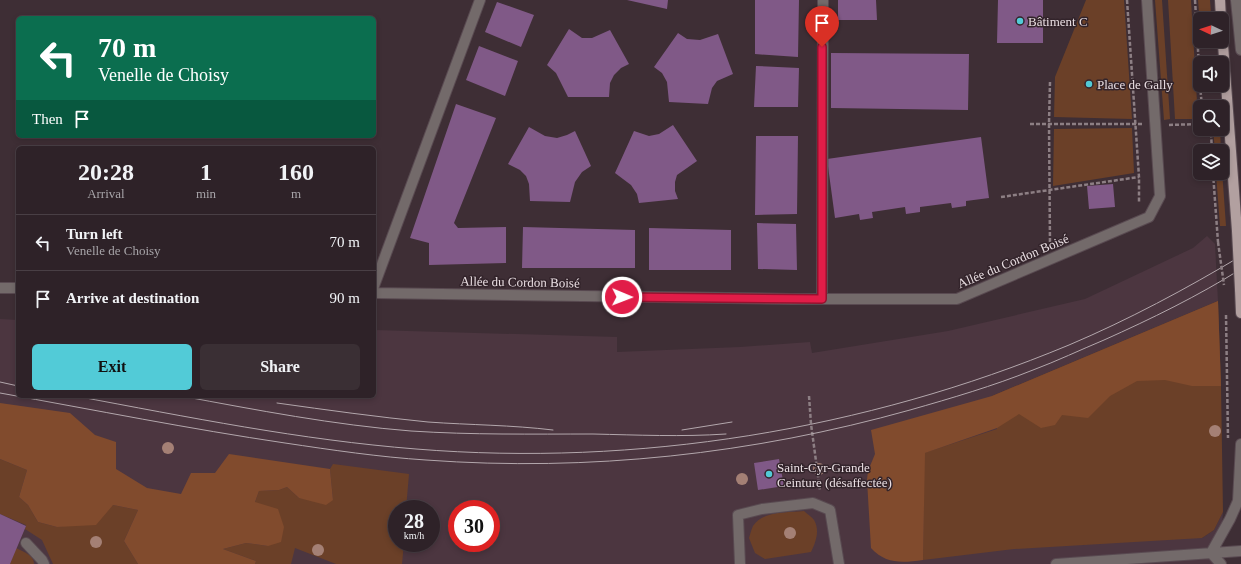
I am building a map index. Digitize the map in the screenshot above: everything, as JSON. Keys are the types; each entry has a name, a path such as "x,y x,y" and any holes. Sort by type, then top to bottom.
{"main road":[{"path":"1220,0 1221,12"},
{"path":"1223,48 1237,231 1241,313"}],"street":[{"path":"376,281 480,0"},
{"path":"822,299 823,0"},
{"name":"Allée du Cordon Boisé","path":"376,293 822,299 957,299 1149,217 1160,196 1147,0"},
{"path":"1236,0 1241,50"},
{"path":"0,288 16,288"},
{"path":"1211,553 1238,501 1241,444"},
{"path":"740,564 738,515 762,509 813,503 830,510 839,564"},
{"path":"26,543 44,564"},
{"path":"1056,564 1199,559 1211,553 1241,551"},
{"path":"1211,553 1221,564"}],"path":[{"path":"1127,0 1136,124 1140,198 1139,205"},
{"path":"1194,0 1198,56"},
{"path":"1050,82 1050,259"},
{"path":"1030,124 1146,124"},
{"path":"1180,125 1193,124"},
{"path":"1001,197 1139,177"},
{"path":"1214,180 1218,242 1224,289"},
{"path":"1226,312 1228,445"},
{"path":"809,396 811,424 822,507"}],"shaded area":[{"path":"1086,0 1124,0 1132,119 1054,117 1055,77"},
{"path":"1155,0 1162,0 1170,119 1164,120"},
{"path":"1168,0 1191,0 1194,56 1193,56 1193,92 1196,92 1197,100 1193,100 1193,119 1175,119"},
{"path":"1198,0 1210,0 1211,12 1199,12"},
{"path":"1132,128 1134,173 1053,186 1054,129"},
{"path":"1214,136 1220,136 1221,144 1214,144"},
{"path":"1217,180 1223,180 1226,226 1220,226"},
{"path":"1207,236 1215,244 1218,301 992,396 1186,538 1202,538 1214,530 1223,512 1219,564 0,564 0,319 16,320 16,398 376,398 376,330 617,337 617,352 740,347 810,342 812,353 948,331 1085,299 1193,248"},
{"path":"1218,301 1223,512 1214,530 1202,538 1014,549 923,560 924,453 997,429 992,396"},
{"path":"1218,301 1221,386 1192,386 1165,380 1137,381 1110,396 1088,418 1062,415 1055,425 1041,428 1019,414 997,428 925,453 923,560 901,562 888,560 871,548 867,480 868,471 875,454 871,430 992,396"},
{"path":"0,403 70,413 95,435 116,442 116,469 147,488 181,494 191,473 215,473 229,454 330,469 333,500 326,505 299,498 287,487 279,490 259,491 255,502 278,509 284,527 281,542 268,546 246,543 223,549 256,561 255,564 138,564 124,541 138,510 113,505 96,525 57,527 38,522 28,505 19,497 27,470 0,459"},
{"path":"0,459 27,470 19,497 28,505 38,522 57,527 71,525 113,505 138,510 124,541 138,564 53,564 42,540 25,529 26,525 0,514"},
{"path":"333,464 409,474 407,500 388,500 388,552 403,552 402,564 336,564 295,548 291,564 255,564 256,561 223,549 246,543 268,546 255,502 259,491 279,490 287,487 299,498 333,500 330,469"},
{"path":"804,511 814,520 817,528 816,540 811,552 765,559 755,553 749,538 753,526 758,521 763,517 776,513"},
{"path":"16,548 30,556 34,561 34,564 10,564"}],"building":[{"path":"627,0 668,0 667,9"},
{"path":"755,0 799,0 798,57 755,54"},
{"path":"838,0 876,0 877,20 838,20"},
{"name":"Bâtiment C","path":"998,0 1043,0 1043,43 997,43"},
{"path":"497,2 534,15 521,47 485,32"},
{"path":"569,29 582,38 592,38 610,30 629,64 621,68 614,75 610,83 609,97 568,97 556,73 547,65"},
{"path":"678,33 687,39 700,40 718,34 733,74 717,81 712,88 708,104 669,102 667,82 662,73 654,67"},
{"path":"479,46 518,61 505,96 466,80"},
{"path":"831,53 969,54 968,110 831,108"},
{"path":"756,66 799,68 798,107 754,107"},
{"path":"456,104 496,118 454,223 458,228 506,227 506,263 429,265 429,243 410,238"},
{"path":"673,125 697,161 677,175 675,191 678,199 639,203 637,194 631,185 615,173 634,131 649,136 659,134"},
{"path":"529,127 545,136 557,138 575,131 591,166 582,172 575,182 570,202 530,201 529,184 526,176 520,170 508,164"},
{"path":"756,136 798,136 797,214 755,215"},
{"path":"981,137 989,198 966,201 966,206 952,208 951,203 920,207 920,212 906,214 905,207 872,212 873,218 860,220 859,214 835,218 827,159"},
{"path":"1113,184 1115,207 1089,209 1087,186"},
{"path":"757,223 796,224 797,270 758,269"},
{"path":"523,227 635,230 635,268 522,268"},
{"path":"649,228 731,230 731,270 649,270"},
{"name":"Saint-Cyr-Grande Ceinture (désaffectée)","path":"779,459 784,486 758,490 754,463"},
{"path":"0,514 26,526 10,564 0,564"}],"tram line":[{"path":"86,398 287,434 416,449 499,453 583,452 666,446 749,436 831,420 912,400 991,375 1069,345 1135,315 1241,256"},
{"path":"27,398 249,438 391,457 487,463 548,463 609,461 670,456 791,438 851,425 910,410 988,387 1042,367 1122,332 1191,298 1241,269"},
{"path":"0,382 16,386"},
{"path":"0,393 16,396"},
{"path":"192,398 324,421 411,431 502,434 676,436 726,434"},
{"path":"277,403 428,422 553,430"},
{"path":"682,430 732,422"}],"place":[{"name":"Bâtiment C","path":"1020,21"},
{"name":"Place de Gally","path":"1089,84"},
{"name":"Saint-Cyr-Grande Ceinture (désaffectée)","path":"769,474"}],"route":[{"path":"622,297 822,299 822,47"}]}
